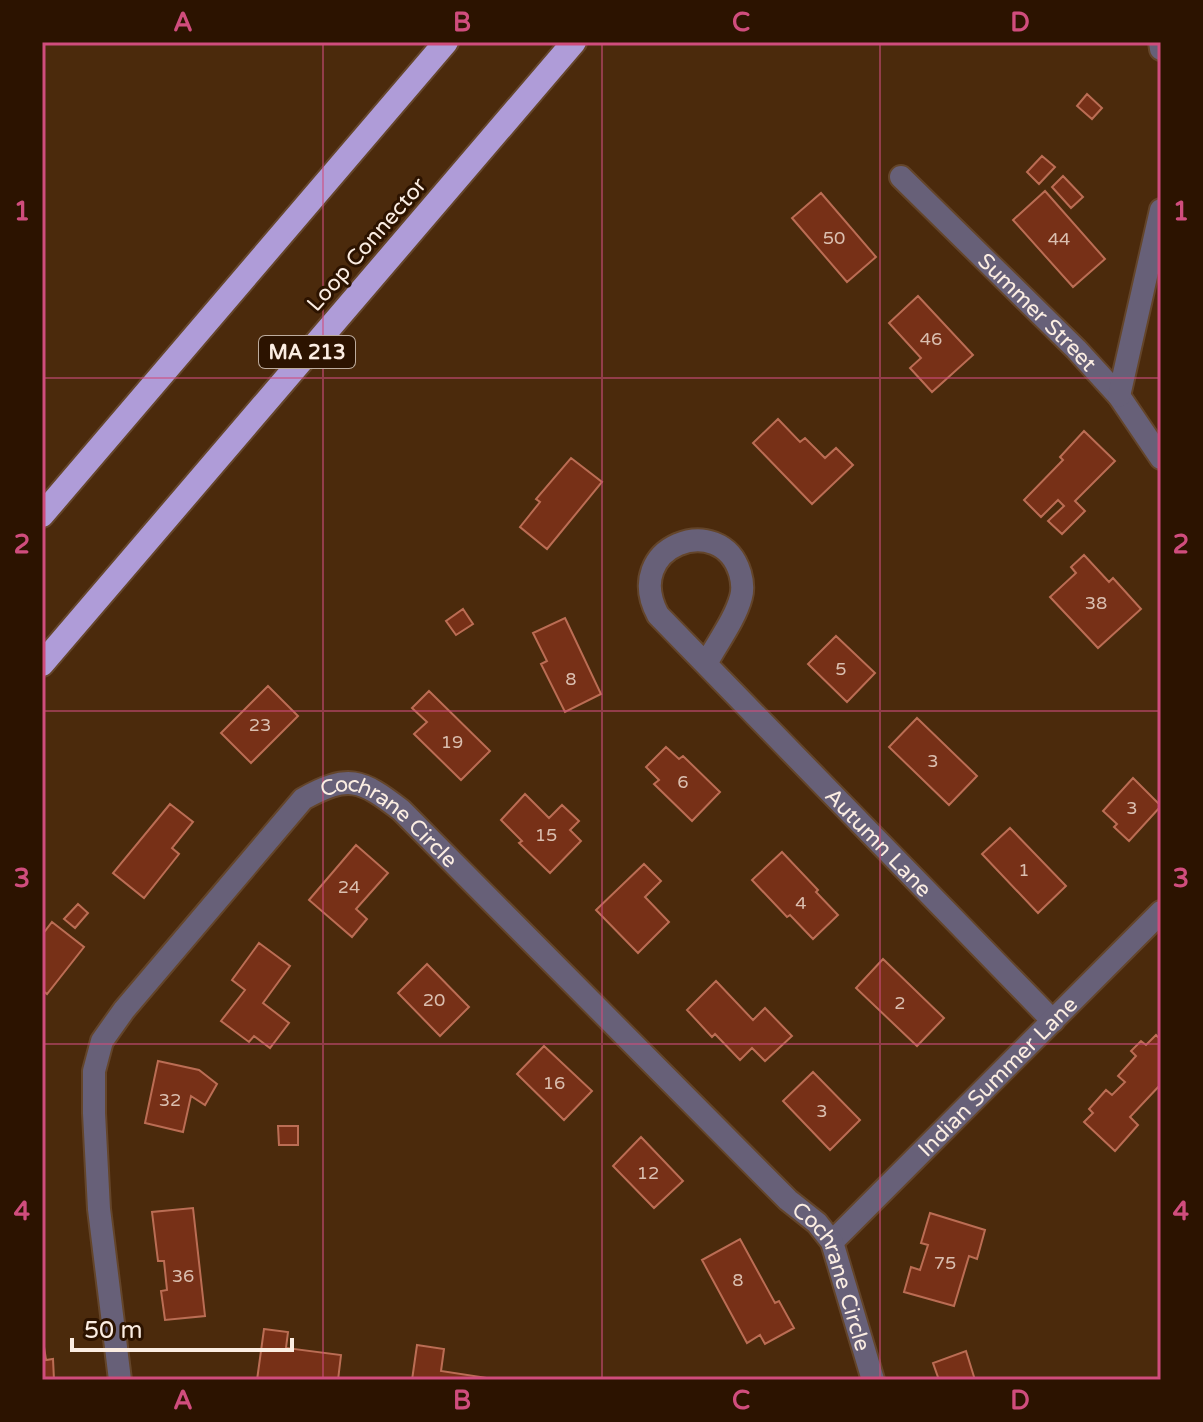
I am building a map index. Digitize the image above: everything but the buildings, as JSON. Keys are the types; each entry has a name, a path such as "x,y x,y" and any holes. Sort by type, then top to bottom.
{"highway":[{"path":"42,515 446,42"},
{"name":"Loop Connector","path":"42,664 574,42"}],"street":[{"path":"1160,42 1161,49"},
{"name":"Summer Street","path":"901,177 1076,349 1119,396 1161,458"},
{"path":"1119,396 1161,210"},
{"name":"Autumn Lane","path":"706,664 742,596 742,580 737,565 721,548 698,540 682,542 668,549 651,573 651,602 658,615 1053,1021"},
{"name":"Cochrane Circle","path":"120,1380 99,1209 94,1071 102,1041 124,1010 303,799 329,785 353,781 373,788 401,810 788,1200 817,1223 832,1242 873,1380"},
{"name":"Indian Summer Lane","path":"832,1242 1161,912"}]}
